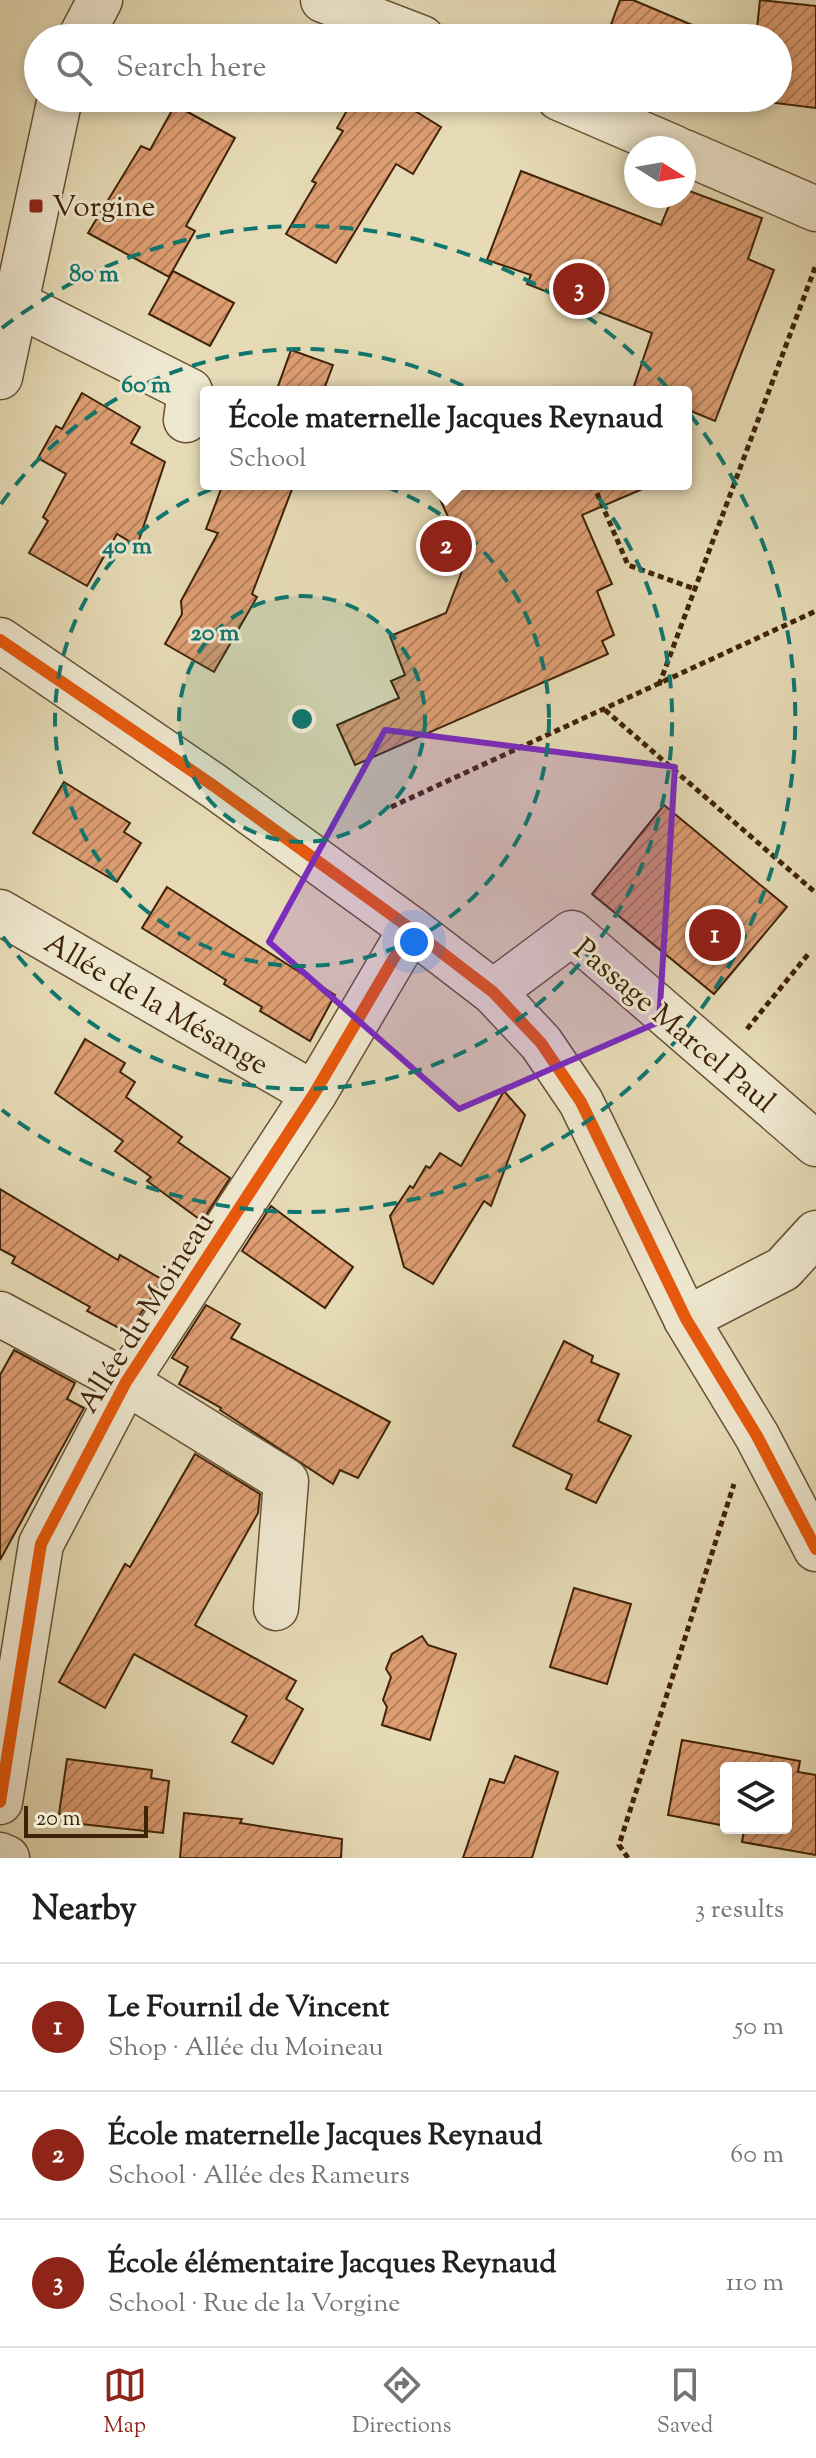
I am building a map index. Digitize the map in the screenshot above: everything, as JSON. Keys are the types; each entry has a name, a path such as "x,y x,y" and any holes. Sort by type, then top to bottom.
{"street":[{"path":"87,24 100,0"},
{"path":"332,2 387,24"},
{"path":"0,377 57,112"},
{"path":"591,112 647,136"},
{"path":"696,157 816,209"},
{"path":"15,303 190,391 186,420"},
{"path":"0,640 214,786 411,929 493,992 541,1043 581,1102 686,1319 757,1436 816,1549"},
{"name":"Allée de la Mésange","path":"0,912 314,1094"},
{"name":"Allée du Moineau","path":"0,1802 41,1544 126,1382 314,1094 411,929"},
{"name":"Passage Marcel Paul","path":"493,992 572,933 816,1144"},
{"path":"686,1319 783,1269 816,1233"},
{"path":"0,1314 126,1382 286,1481 276,1608"},
{"path":"0,1855 7,1858"}],"path":[{"path":"659,686 816,265"},
{"path":"596,490 628,565 695,589"},
{"path":"391,807 816,611"},
{"path":"605,710 816,893"},
{"path":"721,1061 810,952"},
{"path":"628,1858 619,1845 735,1479"}],"highlighted area":[{"path":"385,730 675,767 659,1022 459,1109 269,942"}],"building":[{"path":"620,0 633,0 690,24 611,24"},
{"path":"760,0 816,6 816,108 792,105 792,24 757,24"},
{"path":"171,112 188,112 235,138 186,226 195,231 169,277 88,233 141,146 150,150"},
{"path":"346,112 417,112 441,127 413,174 396,164 336,263 286,234 316,183 312,181 343,131 337,128"},
{"path":"521,171 661,225 668,208 696,208 696,193 762,218 748,259 774,270 715,421 692,411 692,386 634,386 652,333 527,284 531,275 487,260"},
{"path":"173,271 234,303 210,346 149,314"},
{"path":"291,350 333,365 325,386 278,386"},
{"path":"82,393 140,427 131,443 165,462 137,546 117,534 87,586 29,553 48,521 43,517 66,474 38,458 56,426 62,429"},
{"path":"221,490 292,490 252,594 257,597 214,672 165,644 182,614 181,601 218,533 206,529"},
{"path":"436,490 640,490 582,515 612,584 597,591 614,635 602,641 608,654 355,765 337,725 399,698 391,681 405,675 390,636 446,613 467,558"},
{"path":"64,782 130,823 124,832 141,843 117,882 33,833"},
{"path":"664,805 787,907 714,994 592,894"},
{"path":"167,887 335,995 310,1041 260,1011 262,1007 224,984 226,980 142,928"},
{"path":"85,1039 125,1063 120,1072 135,1082 126,1097 182,1137 178,1142 230,1178 202,1221 147,1181 151,1177 115,1151 123,1141 55,1093"},
{"path":"504,1091 525,1115 491,1206 484,1201 433,1284 404,1267 390,1216 410,1186 413,1188 426,1166 430,1168 440,1153 461,1166"},
{"path":"0,1189 118,1260 120,1255 163,1280 128,1333 87,1311 90,1307 12,1263 15,1257 0,1249"},
{"path":"271,1206 353,1267 325,1308 242,1251"},
{"path":"206,1305 240,1324 231,1338 390,1422 358,1478 340,1470 333,1484 221,1408 179,1384 188,1367 172,1358"},
{"path":"564,1341 593,1356 591,1362 619,1374 598,1421 631,1436 596,1503 566,1489 572,1475 513,1446"},
{"path":"14,1350 75,1383 67,1399 84,1408 0,1560 0,1375"},
{"path":"195,1454 260,1494 258,1513 195,1625 296,1681 286,1699 303,1709 273,1764 232,1742 247,1716 134,1654 105,1708 59,1682 125,1564 130,1567"},
{"path":"574,1588 631,1604 607,1684 550,1667"},
{"path":"422,1636 428,1645 456,1654 430,1740 382,1725 387,1707 383,1700 391,1677 386,1669 392,1654"},
{"path":"682,1740 800,1761 798,1772 816,1775 816,1855 742,1842 743,1834 792,1834 792,1762 720,1762 720,1825 668,1815"},
{"path":"515,1756 558,1772 532,1858 463,1858 490,1779 504,1783"},
{"path":"67,1759 152,1770 151,1778 169,1781 163,1833 81,1824 81,1817 59,1814"},
{"path":"184,1813 242,1819 240,1823 342,1839 341,1858 180,1858"}],"cycle path":[{"path":"0,640 214,786 411,929 493,992 541,1043 581,1102 686,1319 757,1436 816,1549"},
{"path":"0,1802 41,1544 126,1382 314,1094 411,929"}],"place":[{"name":"Vorgine","path":"36,206"},
{"name":"École élémentaire Jacques Reynaud","path":"579,289"},
{"name":"École maternelle Jacques Reynaud","path":"446,546"},
{"name":"Le Fournil de Vincent","path":"715,935"}]}
